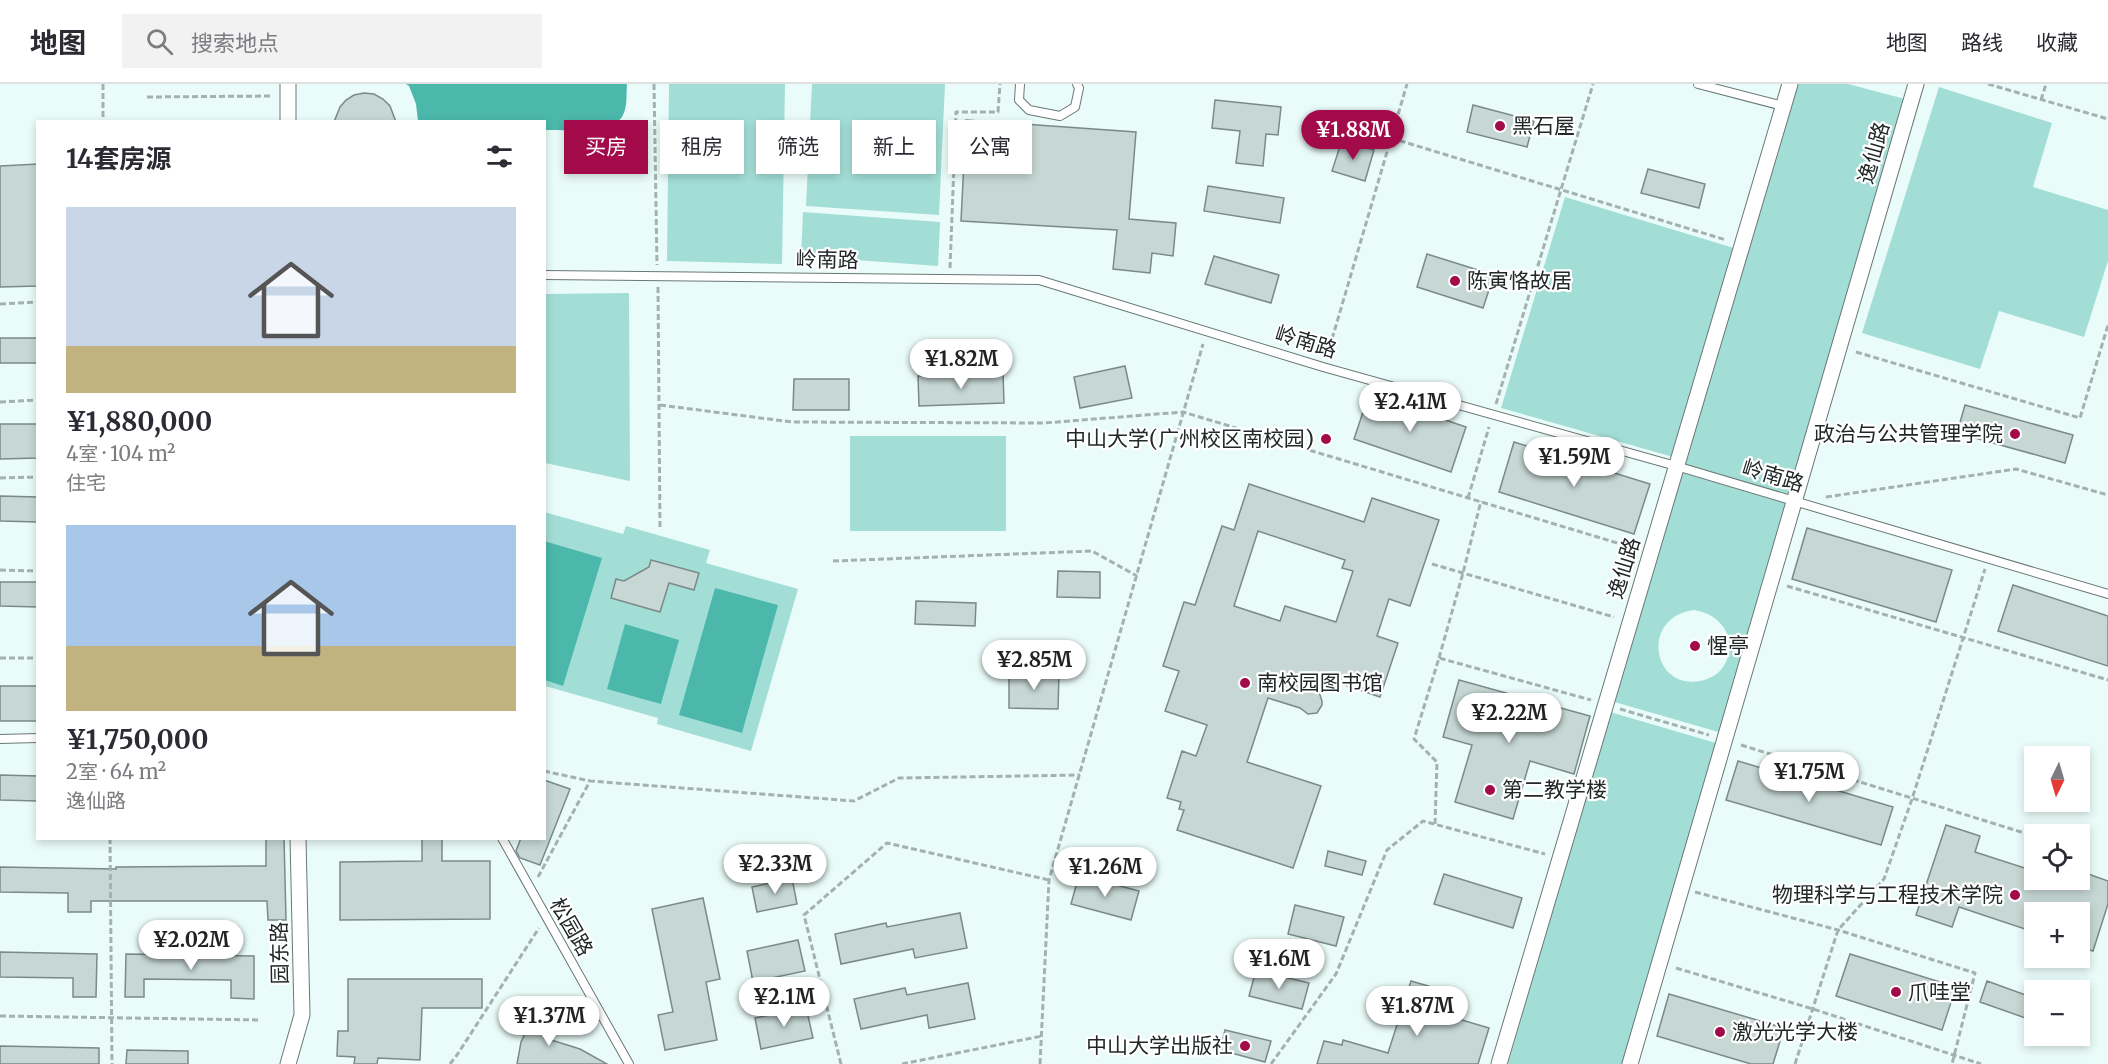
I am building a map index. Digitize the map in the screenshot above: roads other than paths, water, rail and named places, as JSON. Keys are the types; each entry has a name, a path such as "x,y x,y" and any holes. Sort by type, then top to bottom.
{"street":[{"name":"逸仙路","path":"1499,1064 1562,859 1650,553 1790,84"},
{"name":"逸仙路","path":"1630,1064 1916,84"},
{"path":"288,90 288,120"},
{"name":"园东路","path":"288,1064 302,1015 298,840"}],"lane":[{"path":"1020,84 1019,100 1029,110 1060,116 1075,107 1079,88 1077,84"},
{"path":"1698,84 1783,106"},
{"name":"岭南路","path":"546,275 1039,280 1323,367 1676,466 2108,594"},
{"path":"0,739 36,738"},
{"name":"松园路","path":"503,840 629,1064"}],"place":[{"name":"黑石屋","path":"1500,126"},
{"name":"陈寅恪故居","path":"1455,281"},
{"name":"政治与公共管理学院","path":"2015,434"},
{"name":"中山大学(广州校区南校园)","path":"1326,439"},
{"name":"惺亭","path":"1695,646"},
{"name":"南校园图书馆","path":"1245,683"},
{"name":"第二教学楼","path":"1490,790"},
{"name":"物理科学与工程技术学院","path":"2015,895"},
{"name":"爪哇堂","path":"1896,992"},
{"name":"激光光学大楼","path":"1720,1032"},
{"name":"中山大学出版社","path":"1245,1046"}]}
